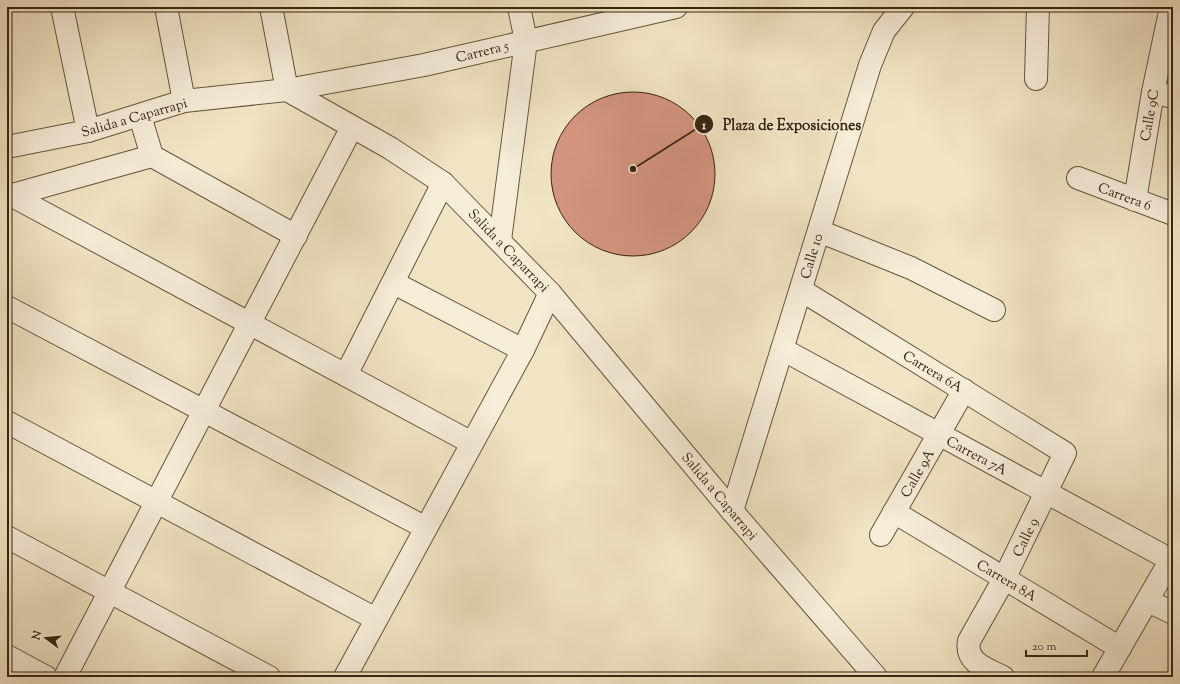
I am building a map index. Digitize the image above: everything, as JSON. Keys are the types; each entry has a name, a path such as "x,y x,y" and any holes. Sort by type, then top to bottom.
{"street":[{"path":"62,7 88,131"},
{"path":"166,7 184,101"},
{"path":"271,7 287,90"},
{"path":"500,240 526,40 520,7"},
{"name":"Carrera 5","path":"287,90 424,65 526,40 676,7"},
{"name":"Calle 10","path":"732,511 870,65 884,31 903,7"},
{"path":"1036,79 1038,7"},
{"name":"Calle 9C","path":"1135,200 1163,94 1171,7"},
{"name":"Salida a Caparrapi","path":"7,147 88,131 184,101 287,90 390,148 443,183 550,293 732,511 876,677"},
{"path":"140,116 152,156"},
{"path":"65,677 352,127"},
{"path":"10,194 152,156 296,236"},
{"name":"Carrera 6","path":"1078,178 1173,214"},
{"path":"346,375 394,283 443,183"},
{"path":"10,194 472,443"},
{"path":"819,231 911,268 994,310"},
{"path":"394,283 523,350"},
{"name":"Carrera 6A","path":"801,290 1065,453"},
{"path":"345,677 523,350 550,293"},
{"path":"7,307 426,528"},
{"name":"Carrera 7A","path":"782,349 1046,492 1172,558"},
{"name":"Calle 9A","path":"881,535 964,390"},
{"path":"7,422 376,619"},
{"name":"Calle 9","path":"1003,677 975,663 968,648 970,641 1004,579 1065,453"},
{"name":"Carrera 8A","path":"894,512 1120,648"},
{"path":"7,537 269,677"},
{"path":"1103,677 1172,558"},
{"path":"1148,601 1173,613"},
{"path":"7,656 46,677"}],"building":[{"path":"1167,69 1173,70 1173,94 1161,91"},
{"path":"641,92 657,95 672,101 685,110 697,122 706,135 712,150 715,174 714,190 706,213 697,226 685,238 672,247 657,253 641,256 625,256 609,253 587,243 564,220 557,206 552,190 551,166 554,150 564,128 587,105 601,98 617,93"}],"place":[{"name":"Plaza de Exposiciones","path":"633,169"}]}
